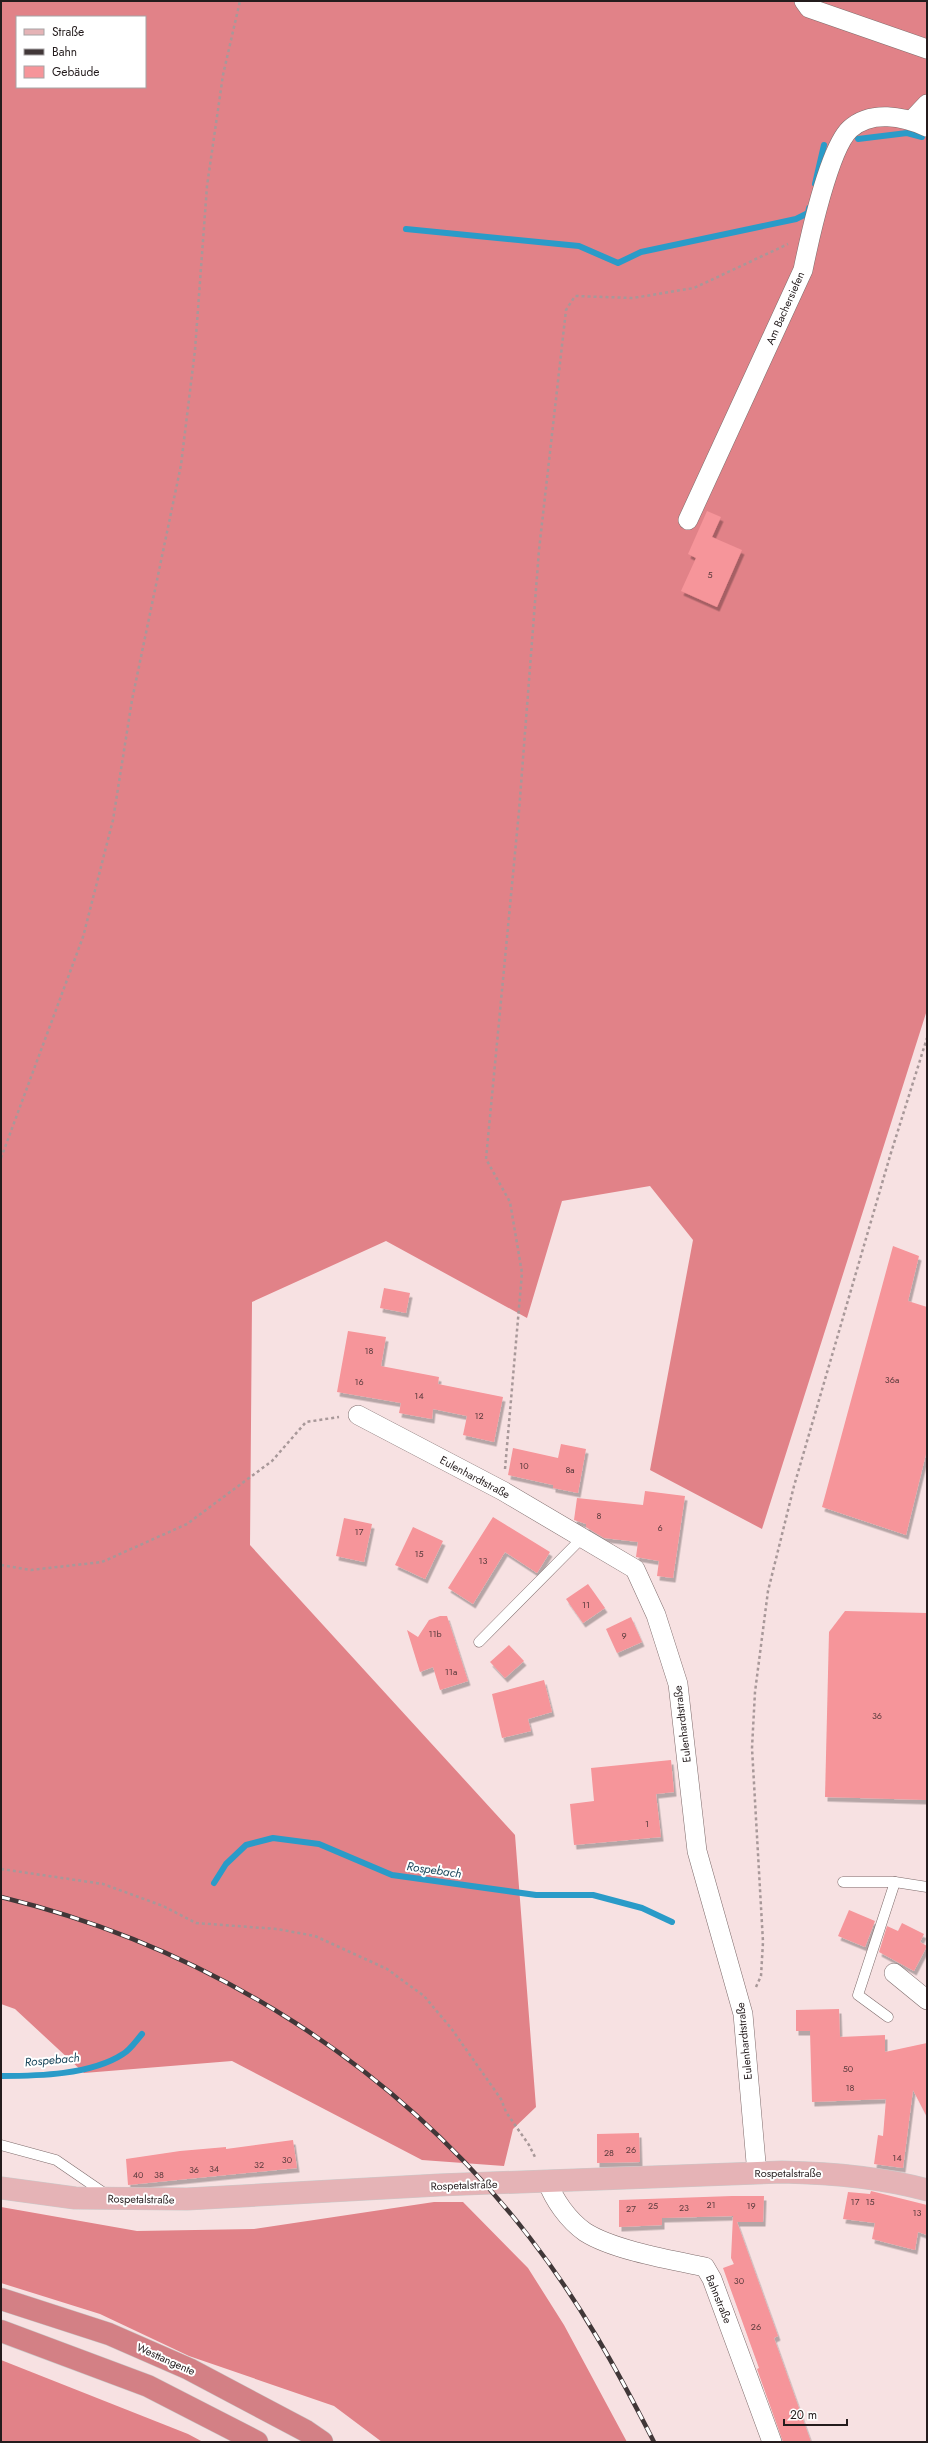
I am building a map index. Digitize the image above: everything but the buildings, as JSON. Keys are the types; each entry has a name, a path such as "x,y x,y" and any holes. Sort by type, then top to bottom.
{"highway":[{"name":"Westtangente","path":"1,2299 109,2334 189,2369 306,2431 322,2442"},
{"path":"1,2331 148,2386 257,2442"}],"main road":[{"name":"Rospetalstraße","path":"1,2188 75,2198 187,2199 547,2181 828,2173 908,2185 927,2190"}],"street":[{"path":"804,1 809,8 927,49"},
{"name":"Am Bachersiefen","path":"688,520 803,270 811,234 834,156 849,130 874,116 919,124 927,104"},
{"name":"Eulenhardtstraße","path":"358,1415 503,1491 635,1569 656,1615 678,1684 697,1851 743,2014 756,2174"},
{"path":"894,1973 927,2000"},
{"name":"Bahnstraße","path":"547,2181 554,2199 585,2232 618,2246 705,2267 712,2279 772,2442"}],"lane":[{"path":"479,1642 582,1538"},
{"path":"843,1882 895,1882 927,1887"},
{"path":"888,2017 858,1995 895,1882"},
{"path":"1,2145 56,2160 112,2198"}],"path":[{"path":"1,1158 83,937 113,820 132,700 181,465 195,350 207,186 223,75 240,1"},
{"path":"503,1491 522,1273 510,1202 486,1159 519,811 540,550 566,310 575,296 633,298 694,288 811,234"},
{"path":"743,2014 761,1976 763,1942 752,1748 755,1692 768,1591 796,1479 890,1156 927,1038"},
{"path":"1,1565 31,1570 102,1562 187,1524 272,1460 306,1422 358,1415"},
{"path":"1,1869 103,1884 163,1906 196,1922 277,1929 315,1936 387,1969 424,1996 452,2028 529,2145 547,2181"}],"shaded area":[{"path":"1,1 927,1 927,1010 762,1529 650,1470 693,1240 650,1186 562,1201 527,1318 386,1241 252,1302 250,1545 515,1835 536,2107 513,2129 504,2166 422,2160 232,2061 84,2073 15,2009 1,2004"},
{"path":"434,2202 463,2202 528,2268 564,2325 627,2442 382,2442 334,2406 189,2356 100,2314 1,2283 1,2207 137,2231 254,2229"},
{"path":"1,2360 188,2434 203,2442 1,2442"}],"waterway":[{"path":"858,139 907,133 922,137"},
{"path":"815,184 824,145"},
{"path":"406,229 579,246 618,263 641,252 796,219 808,213 809,208"},
{"name":"Rospebach","path":"214,1883 226,1864 246,1845 273,1838 319,1844 392,1875 536,1895 593,1895 642,1908 672,1922"},
{"name":"Rospebach","path":"1,2076 47,2075 96,2066 110,2061 126,2052 142,2034"}],"railway":[{"path":"1,1897 79,1919 154,1948 226,1982 295,2022 360,2068 421,2120 478,2176 530,2238 565,2286 597,2337 654,2442"}]}
